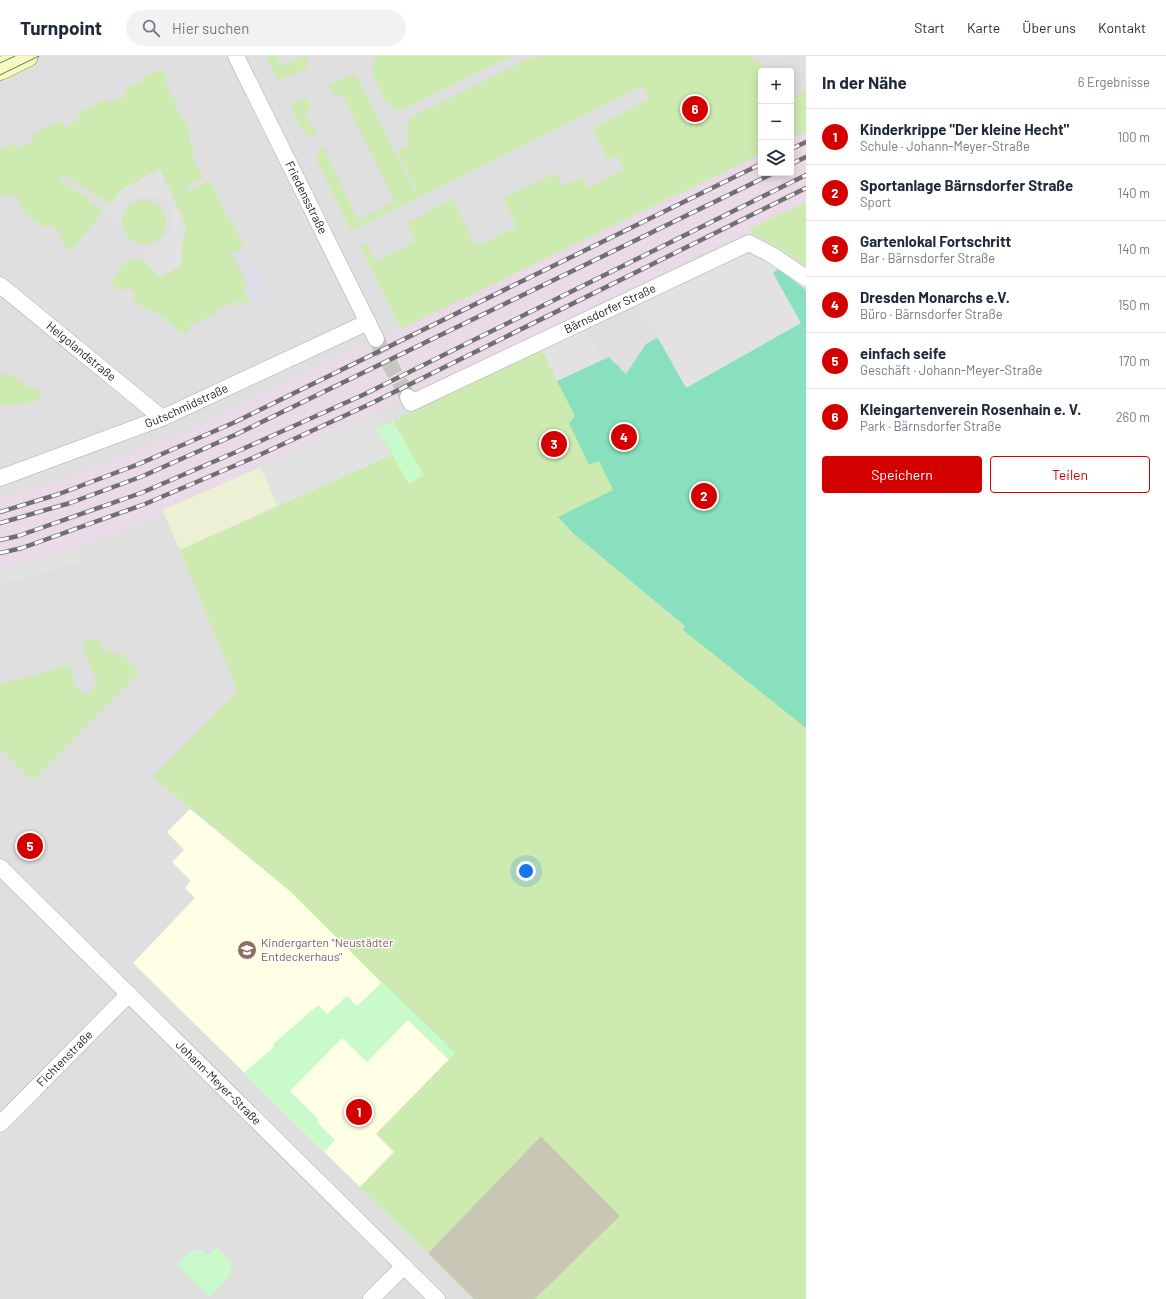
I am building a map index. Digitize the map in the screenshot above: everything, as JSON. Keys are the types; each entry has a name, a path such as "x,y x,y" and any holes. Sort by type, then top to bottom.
{"main road":[{"path":"0,69 27,56"}],"street":[{"name":"Friedensstraße","path":"236,56 376,339"},
{"name":"Bärnsdorfer Straße","path":"409,400 749,243 772,254 806,278"},
{"name":"Helgolandstraße","path":"0,285 162,418"},
{"name":"Gutschmidstraße","path":"0,478 162,418 368,322"},
{"name":"Johann-Meyer-Straße","path":"0,867 437,1299"},
{"name":"Fichtenstraße","path":"0,1124 129,994"},
{"path":"371,1299 404,1266"}],"shaded area":[{"path":"0,56 806,56 806,1299 0,1299"},
{"path":"806,91 806,202 283,457 162,509 157,517 78,547 0,569 0,499 71,477 192,429 376,339 401,329 758,122 758,176 794,176 794,102"},
{"path":"160,169 186,226 182,243 182,265 160,277 142,260 145,249 152,248 163,241 171,229 173,218 170,208 163,201 152,195 142,194 131,199 125,205 116,221 111,221 104,211 108,203 114,201 120,190"},
{"path":"241,249 249,263 252,262 257,273 262,271 269,284 267,292 251,302 244,288 248,285 232,253"},
{"path":"745,253 767,261 778,269 773,273 801,323 686,388 639,304"},
{"path":"584,329 602,359 557,381 542,349"},
{"path":"374,412 382,426 377,429 392,455 278,506 261,467"},
{"path":"261,467 278,506 180,550 162,510"},
{"path":"78,547 84,561 0,585 0,569"},
{"path":"190,809 290,891 455,1053 394,1152 360,1187 133,963 195,898 185,888 191,881 172,862 184,850 167,832"},
{"path":"541,1136 620,1216 535,1299 474,1299 428,1253"}],"green space":[{"path":"265,56 276,56 281,66 303,56 307,56 309,64 307,68 278,81"},
{"path":"375,56 512,56 399,111 395,110 387,103 373,75 372,65"},
{"path":"535,56 751,56 765,68 758,68 758,155 401,329 360,247 366,244 376,262 416,241 407,223 452,199 476,246 517,227 503,198 556,173 563,186 581,176 588,188 624,169 617,156 608,160 592,129 648,99 643,86 420,197 397,151 410,144 407,130 411,117"},
{"path":"157,70 165,72 167,77 164,79 182,118 184,118 190,131 188,133 191,139 189,140 195,151 191,155 203,178 185,187 188,191 210,181 244,247 232,254 248,285 244,288 251,302 244,305 241,300 228,306 226,304 216,310 217,312 188,327 189,331 183,334 157,312 155,314 148,308 146,310 132,299 136,294 127,287 122,292 109,282 130,258 142,260 160,277 182,264 182,243 186,226 160,169 120,190 116,198 108,203 64,175 58,178 104,211 71,251 59,240 63,235 50,224 45,229 19,208 23,203 11,193 6,197 0,193 0,149 14,144 17,148 34,140 31,135 61,120 65,127 80,119 77,113 107,99 109,104 126,96 124,90 144,80 143,77"},
{"path":"355,73 418,198 351,231 317,161 320,149 323,147 358,220 395,202 342,94 335,97 329,86"},
{"path":"806,91 806,132 794,138 794,94 797,96"},
{"path":"306,97 312,108 305,112 317,135 313,137 304,133 290,105"},
{"path":"144,200 156,204 162,210 166,222 162,234 156,240 144,244 132,240 126,234 122,222 126,210 132,204"},
{"path":"806,202 806,267 748,229"},
{"path":"778,269 806,290 806,728 683,630 685,626 574,534 558,517 613,490 599,461 589,465 569,423 575,416 557,381 609,357 626,374 646,344"},
{"path":"542,349 557,381 576,373 633,486 568,527 574,534 685,627 683,630 806,663 806,1299 535,1299 620,1216 541,1136 428,1253 360,1187 394,1152 376,1134 455,1053 290,891 153,777 238,691 180,550 278,506 261,467 392,455 377,429"},
{"path":"6,372 12,377 14,374 17,377 16,379 22,384 23,383 30,388 34,388 43,395 36,402 21,405 19,403 13,405 12,403 0,407 0,373 4,376"},
{"path":"393,421 424,475 409,484 377,429"},
{"path":"99,637 104,651 111,649 113,655 120,653 140,672 32,781 0,749 0,684 70,665 75,687 86,696 98,681 95,678 82,643"},
{"path":"382,982 455,1053 449,1060 408,1020 367,1062 342,1038 290,1091 319,1120 317,1122 335,1140 324,1152 244,1073 274,1047 273,1044 318,1005 327,1014 347,996 357,1006"},
{"path":"217,1247 232,1263 230,1276 209,1297 177,1264 189,1252 200,1250 209,1255"}],"tunnel":[{"path":"376,339 408,397"}],"tram line":[{"path":"0,63 15,56"},
{"path":"0,75 39,56"}],"railway":[{"path":"794,148 806,142"},
{"path":"794,163 806,157"},
{"path":"0,512 59,494 139,464 233,423 758,165"},
{"path":"0,540 18,536 141,493 365,394 806,175"},
{"path":"0,523 70,503 143,476 237,434 768,176"},
{"path":"0,553 22,548 145,504 255,457 370,404 806,188"}],"place":[{"name":"Kleingartenverein Rosenhain e. V.","path":"695,109"},
{"name":"Dresden Monarchs e.V.","path":"624,437"},
{"name":"Gartenlokal Fortschritt","path":"554,444"},
{"name":"Sportanlage Bärnsdorfer Straße","path":"704,496"},
{"name":"einfach seife","path":"30,846"},
{"name":"Kindergarten \"Neustädter Entdeckerhaus\"","path":"247,950"},
{"name":"Kinderkrippe \"Der kleine Hecht\"","path":"359,1112"}]}
